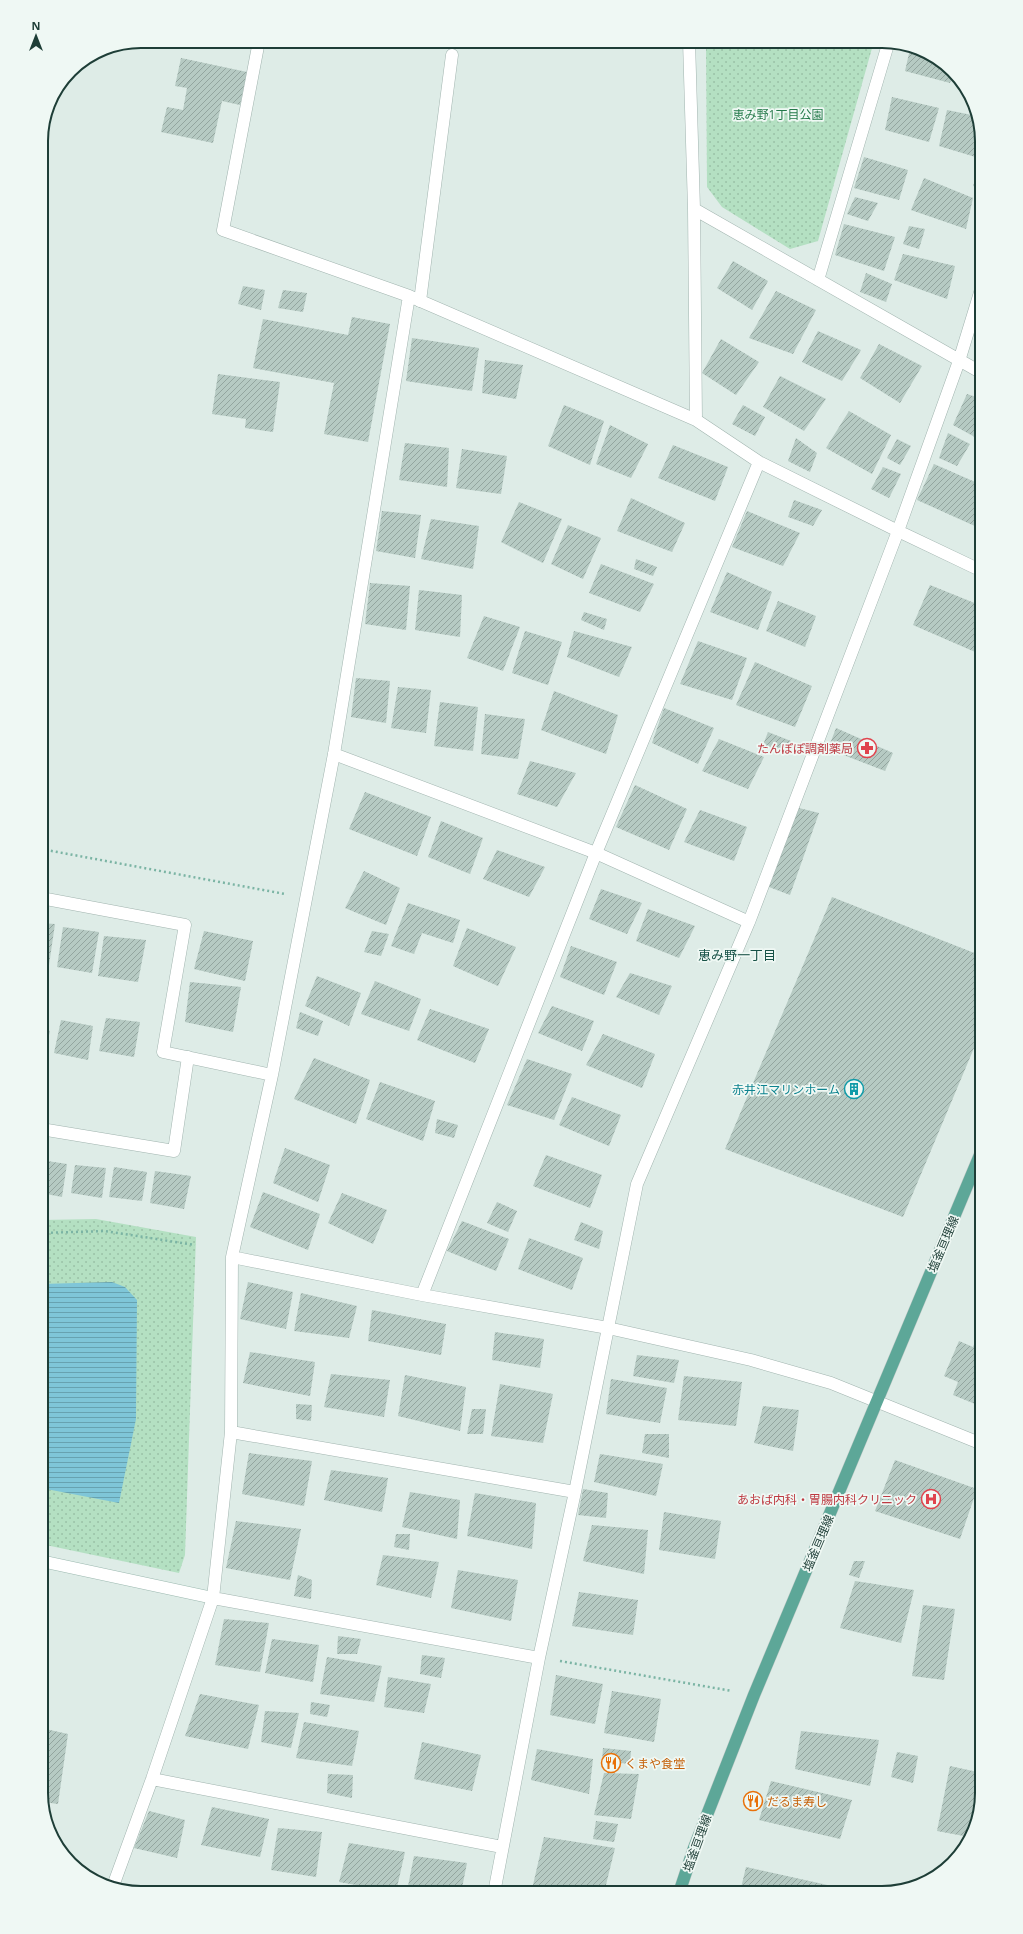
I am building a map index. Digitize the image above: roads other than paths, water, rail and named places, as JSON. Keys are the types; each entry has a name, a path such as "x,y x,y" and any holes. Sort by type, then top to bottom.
{"main road":[{"name":"塩釜亘理線","path":"681,1886 697,1841 754,1695 975,1167"}],"street":[{"path":"258,48 223,230 414,299 696,420 759,462 975,568"},
{"path":"689,48 694,209 696,420"},
{"path":"818,280 887,48"},
{"path":"114,1882 152,1779 213,1598 231,1432 232,1257 272,1075 334,754 414,299 452,55"},
{"path":"694,209 975,369"},
{"path":"495,1886 539,1658 575,1492 637,1184 750,922 898,531 959,361 975,309"},
{"path":"422,1295 596,853 759,462"},
{"path":"334,754 596,853 750,922"},
{"path":"48,899 185,925 164,1052 272,1075"},
{"path":"48,1130 174,1151 188,1057"},
{"path":"232,1257 422,1295 608,1328 752,1360 831,1383 878,1400 975,1441"},
{"path":"231,1432 575,1492"},
{"path":"48,1563 213,1598 539,1658"},
{"path":"152,1779 502,1847"}],"water":[{"path":"112,1282 125,1287 137,1300 136,1419 119,1503 48,1489 48,1284"}],"place":[{"name":"たんぽぽ調剤薬局","path":"867,748"},
{"name":"赤井江マリンホーム","path":"854,1089"},
{"name":"あおば内科・胃腸内科クリニック","path":"931,1499"},
{"name":"くまや食堂","path":"611,1763"},
{"name":"だるま寿し","path":"753,1801"}],"district":[{"name":"恵み野一丁目","path":"737,955"}],"park label":[{"name":"恵み野1丁目公園","path":"778,114"}]}
